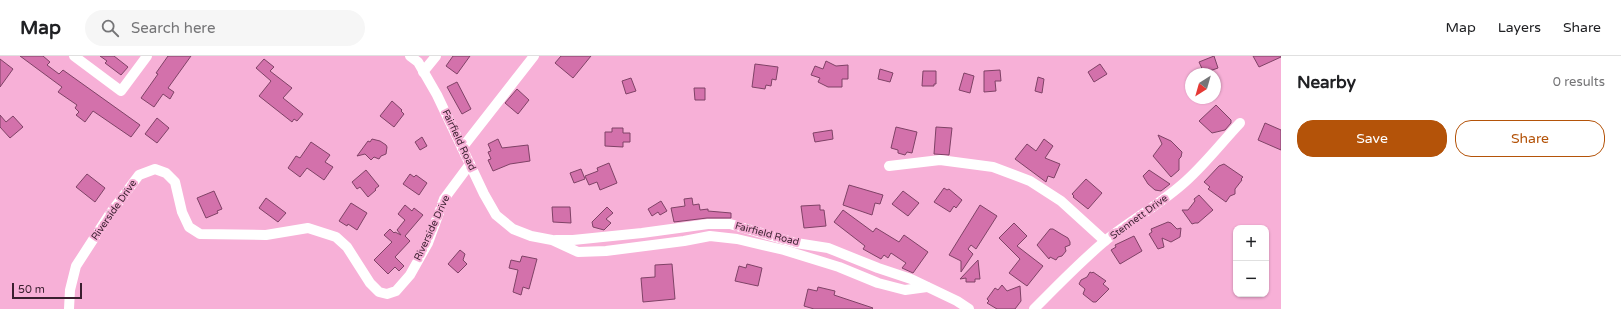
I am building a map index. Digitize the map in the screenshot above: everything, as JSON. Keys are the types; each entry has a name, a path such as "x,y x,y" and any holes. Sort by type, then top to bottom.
{"street":[{"path":"74,56 121,91 147,56"},
{"name":"Fairfield Road","path":"410,56 418,62 437,95 484,194 496,215 513,229 531,236 552,240 573,240 708,224 730,224 796,243 828,248 878,268 911,279 957,301 969,309"},
{"path":"423,72 436,56"},
{"path":"462,148 534,56"},
{"name":"Stennett Drive","path":"1034,309 1105,241 1153,208 1186,182 1214,154 1240,123"},
{"path":"889,166 940,160 993,167 1030,181 1061,201 1105,241"},
{"name":"Riverside Drive","path":"69,309 70,290 76,266 109,215 139,175 155,169 166,174 174,182 182,212 189,227 200,234 213,236 266,235 308,228 336,237 347,247 370,283 379,292 387,294 396,291 410,274 428,243 444,199 470,164"},
{"name":"Fairfield Road","path":"552,240 578,252 585,252 641,247 710,236 737,239 784,250 839,267 878,283 905,290 927,287"}],"building":[{"path":"20,56 43,56 50,62 47,65 59,74 63,70 140,125 131,137 93,111 85,122 76,115 79,112 75,108 77,105 58,92 62,87"},
{"path":"100,56 114,56 128,67 121,75 105,63 107,61"},
{"path":"168,56 191,56 168,88 174,92 170,99 163,94 154,107 141,98 158,74 156,73"},
{"path":"453,56 470,56 457,74 446,66"},
{"path":"561,56 591,56 573,78 555,63"},
{"path":"1214,56 1218,68 1202,68 1199,62"},
{"path":"1253,56 1281,56 1281,57 1259,67"},
{"path":"0,59 13,69 0,87"},
{"path":"264,59 274,67 270,71 292,88 283,98 303,114 297,121 294,119 292,122 259,96 271,81 256,68"},
{"path":"826,61 836,66 848,65 848,79 842,79 842,87 828,87 818,82 820,78 811,75 815,66 823,69"},
{"path":"755,64 778,67 776,80 772,79 771,86 766,85 765,89 752,87"},
{"path":"1100,64 1107,74 1094,82 1088,72"},
{"path":"880,69 893,73 890,82 878,79"},
{"path":"1000,70 1001,81 995,81 996,91 984,92 984,71"},
{"path":"923,71 936,71 936,84 934,84 934,86 922,86"},
{"path":"964,73 974,76 970,93 959,90"},
{"path":"1038,77 1044,79 1042,93 1035,91"},
{"path":"631,78 636,91 626,94 622,81"},
{"path":"457,82 471,109 462,114 447,87"},
{"path":"694,88 705,88 705,100 695,100"},
{"path":"517,89 529,100 518,114 505,103"},
{"path":"392,101 402,110 401,111 404,114 394,127 380,116"},
{"path":"1216,105 1231,120 1231,123 1225,130 1212,133 1199,121"},
{"path":"0,115 6,122 13,116 23,127 10,138 0,127"},
{"path":"157,118 169,128 157,143 145,134"},
{"path":"1265,123 1281,130 1281,150 1258,140"},
{"path":"896,127 917,132 912,153 907,152 905,155 898,153 898,150 891,148"},
{"path":"936,127 952,128 949,155 934,154"},
{"path":"612,128 623,128 623,133 630,133 630,142 623,142 623,147 605,146 605,132 612,132"},
{"path":"832,130 833,139 815,142 813,133"},
{"path":"1158,135 1171,141 1182,152 1179,159 1179,170 1171,177 1153,156 1162,144"},
{"path":"422,137 427,146 420,150 415,142"},
{"path":"372,139 380,141 386,145 386,154 381,156 379,159 374,157 371,160 365,154 357,156 368,141 370,142"},
{"path":"498,139 502,148 528,145 530,161 510,164 493,171 488,160 491,159 488,152 491,151 488,144"},
{"path":"1044,139 1053,146 1045,158 1060,164 1054,178 1048,176 1046,182 1015,159 1027,144 1036,151"},
{"path":"311,142 330,155 325,162 333,167 324,180 307,168 300,177 288,168 296,156 300,158"},
{"path":"609,163 617,183 600,190 597,182 589,185 585,176 598,171 597,168"},
{"path":"1224,164 1243,177 1235,189 1235,194 1230,196 1226,202 1208,189 1210,187 1204,182 1219,166"},
{"path":"581,169 585,179 574,183 570,173"},
{"path":"366,170 379,186 368,197 360,187 357,189 352,182"},
{"path":"1149,170 1170,184 1161,191 1155,190 1148,184 1143,176"},
{"path":"87,174 105,188 95,202 76,187"},
{"path":"410,174 414,177 416,175 427,183 419,195 403,184"},
{"path":"1086,179 1102,193 1088,209 1073,197 1074,196 1072,194"},
{"path":"849,185 883,195 880,204 875,203 872,215 843,205"},
{"path":"944,188 947,190 949,189 962,200 956,208 954,206 950,212 934,202"},
{"path":"214,191 222,209 217,211 218,213 206,218 197,198"},
{"path":"903,191 919,203 908,216 892,204"},
{"path":"1199,195 1213,210 1198,223 1192,224 1182,210 1188,210 1195,201 1194,199"},
{"path":"266,198 286,213 278,222 259,208"},
{"path":"692,198 693,205 699,204 700,210 708,209 708,211 731,213 731,218 707,218 674,222 671,208 685,206 684,199"},
{"path":"661,201 667,211 660,215 658,212 652,216 648,209"},
{"path":"351,203 367,213 357,230 348,224 347,226 339,221"},
{"path":"405,205 412,211 414,208 423,215 405,236 410,241 395,257 404,266 399,271 395,267 388,274 374,260 392,242 384,235 390,229 394,233 395,232 401,235 397,230 405,220 398,214"},
{"path":"820,205 820,210 824,210 826,226 804,228 801,206"},
{"path":"980,205 997,216 976,249 971,245 968,249 973,254 961,272 961,261 949,255"},
{"path":"552,207 570,207 571,223 553,222"},
{"path":"607,207 613,213 606,219 611,223 604,230 593,227 592,222"},
{"path":"843,210 873,232 876,228 899,242 904,235 928,252 913,273 902,268 906,263 891,253 888,258 884,255 881,259 863,249 865,246 834,222"},
{"path":"1168,222 1177,229 1181,228 1180,237 1171,242 1162,238 1164,247 1158,249 1149,234 1152,232 1151,229"},
{"path":"1014,223 1027,236 1017,246 1043,266 1027,286 1009,273 1020,259 999,238"},
{"path":"1050,229 1053,229 1068,238 1070,242 1070,245 1065,247 1066,251 1056,260 1050,257 1049,259 1037,245"},
{"path":"1134,236 1142,251 1120,264 1111,250 1116,247 1115,245"},
{"path":"460,250 465,254 463,260 467,264 458,273 448,264"},
{"path":"522,256 537,259 529,289 523,287 521,295 513,292 518,270 509,268 511,260 520,262"},
{"path":"978,260 980,279 975,279 975,282 966,282 966,278 960,279"},
{"path":"672,264 675,299 643,302 641,278 655,277 655,265"},
{"path":"747,264 762,268 758,286 735,281 739,266 746,268"},
{"path":"1090,272 1093,272 1106,281 1103,284 1109,289 1096,302 1093,302 1083,294 1085,289 1079,284 1081,280 1087,277"},
{"path":"1002,285 1007,291 1020,286 1021,301 1015,309 997,309 987,303 989,301 987,299 995,288 998,290"},
{"path":"818,287 835,291 834,295 873,308 814,309 804,306 808,289 817,291"}]}
